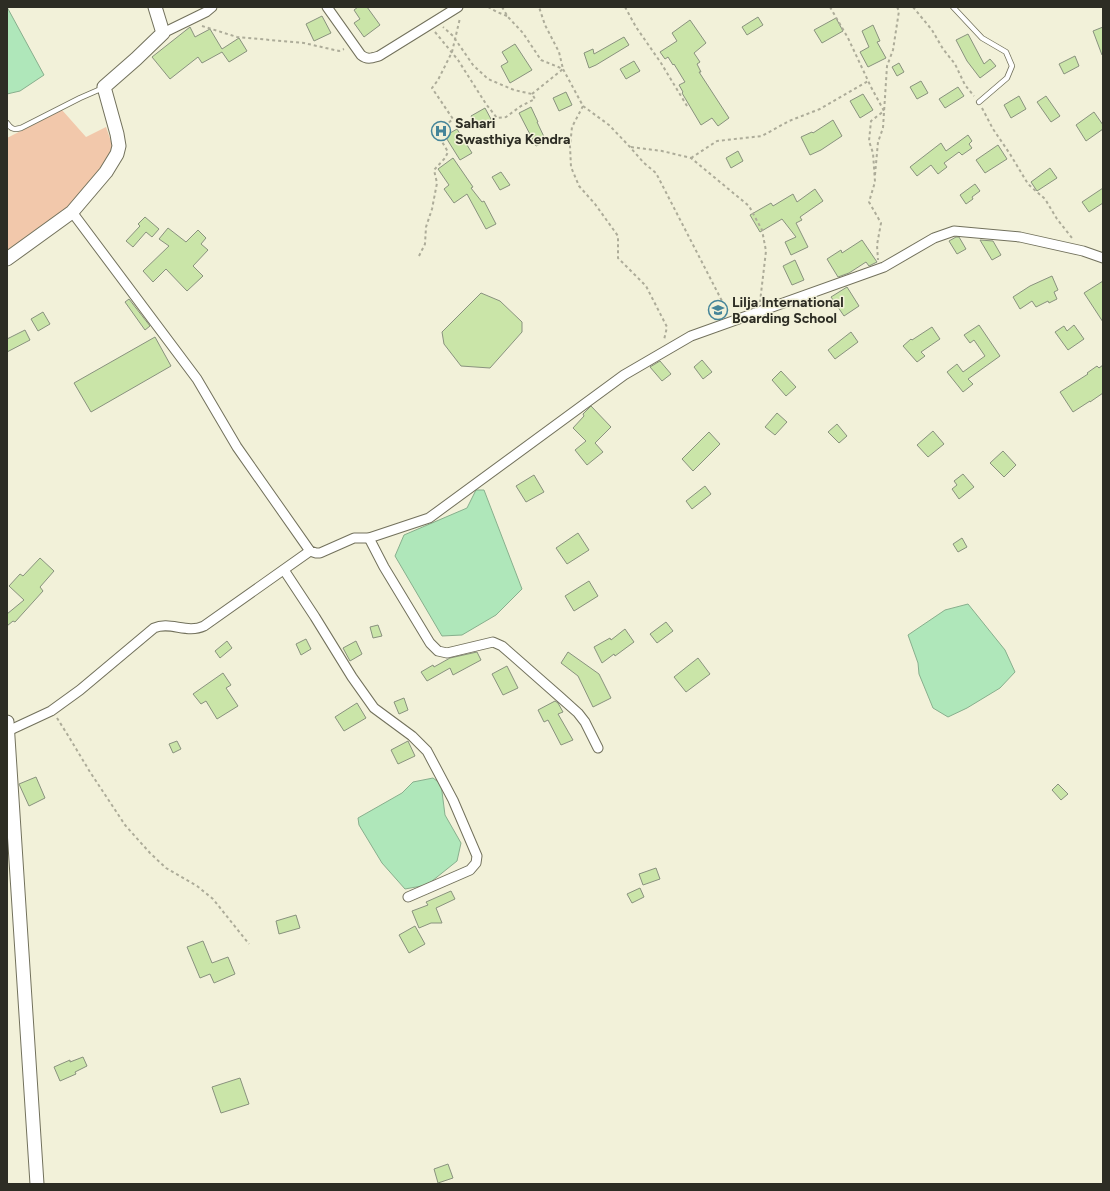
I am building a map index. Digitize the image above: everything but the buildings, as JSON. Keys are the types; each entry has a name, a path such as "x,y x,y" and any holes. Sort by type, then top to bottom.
{"main road":[{"path":"7,259 72,212 106,172 117,154 119,146 117,134 104,87 136,59 163,32 155,7"},
{"path":"8,727 37,1184"}],"street":[{"path":"163,32 206,12 212,7"},
{"path":"327,7 355,46 364,57 368,58 379,56 433,23 459,11"},
{"path":"72,212 197,379 237,447 310,551 316,553 354,538 369,538 429,518 624,375 691,336 884,267 934,238 954,231 1020,237 1083,251 1103,258"},
{"path":"369,538 384,567 430,643 438,651 447,653 493,642 502,646 578,713 585,722 598,748"},
{"path":"8,727 50,711 80,690 154,628 163,626 198,629 310,551"},
{"path":"284,570 352,677 374,708 412,736 427,751 453,800 476,856 476,863 470,870 408,897"}],"lane":[{"path":"953,7 982,38 1006,52 1012,66 1007,78 979,102"},
{"path":"7,123 10,128 15,130 21,128 104,87"}],"path":[{"path":"488,7 508,17"},
{"path":"502,7 508,17 523,33 541,60 563,69"},
{"path":"539,7 545,25 559,52 563,69 583,106 608,125 644,163 656,173 723,303 720,325"},
{"path":"625,7 636,26 661,62 687,106"},
{"path":"830,7 848,38 884,111"},
{"path":"879,269 877,245 881,224 869,202 875,182 878,142 883,128 887,66 893,50 899,11 897,7"},
{"path":"913,7 932,30 943,49 955,64 965,85 979,102 993,129 1028,184 1045,199 1057,219 1083,251"},
{"path":"419,256 425,244 426,227 432,209 437,183 434,170 445,158 448,152 437,133 453,120 432,88 438,80 452,52 459,11"},
{"path":"187,21 237,37 304,43 339,50 355,46"},
{"path":"433,23 453,36 473,65 488,79 514,90 532,94"},
{"path":"433,23 486,104 497,118 506,117 521,106 535,100 532,94"},
{"path":"532,94 563,69"},
{"path":"691,158 717,141 762,136 789,121 820,109 868,81"},
{"path":"583,106 572,127 570,146 571,167 579,186 595,204 618,236 618,258 646,286 667,327 660,354"},
{"path":"875,182 873,153 869,141 871,121 884,111"},
{"path":"630,147 662,151 691,158 749,206 762,230 766,252 759,312"},
{"path":"50,711 58,720 125,825 150,853 166,868 198,886 213,899 249,944"}],"shaded area":[{"path":"7,7 44,75 20,91 7,94"},
{"path":"62,110 86,137 106,127 114,150 109,166 60,218 7,253 7,138"},
{"path":"476,490 484,490 522,589 496,615 462,635 442,636 395,556 404,535 467,508"},
{"path":"968,604 1005,650 1015,672 1000,688 967,708 948,717 933,708 919,674 918,663 908,635 945,610"},
{"path":"433,778 441,784 445,815 461,843 457,861 427,885 405,889 382,863 359,825 358,818 402,793 413,782"}],"place":[{"name":"Sahari Swasthiya Kendra","path":"441,131"},
{"name":"Lilja International Boarding School","path":"718,310"}]}
